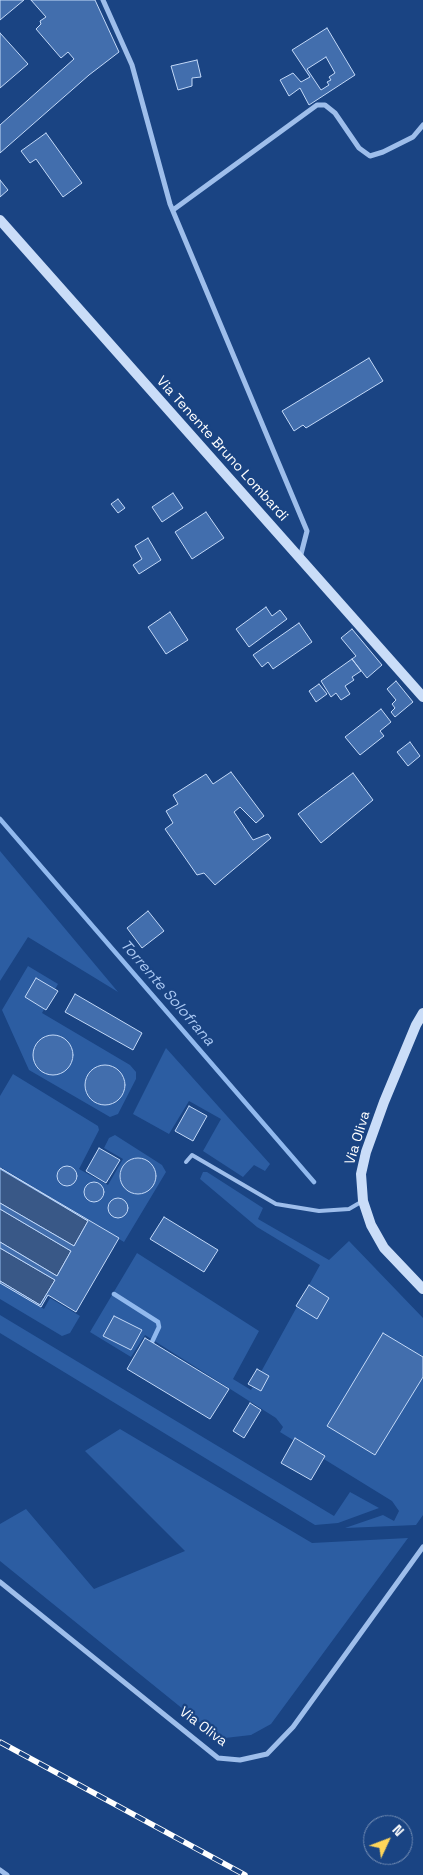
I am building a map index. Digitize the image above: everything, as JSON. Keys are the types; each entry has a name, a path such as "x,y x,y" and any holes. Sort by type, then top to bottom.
{"main road":[{"name":"Via Tenente Bruno Lombardi","path":"0,220 423,697"},
{"name":"Via Oliva","path":"423,1013 416,1025 384,1102 366,1152 361,1174 363,1201 371,1225 384,1248 423,1289"}],"street":[{"path":"103,0 132,65 173,210 307,531 300,558"},
{"path":"173,210 317,105 325,105 335,113 359,148 370,156 383,152 413,137 423,125"},
{"name":"Via Oliva","path":"0,1582 218,1758 240,1760 267,1754 293,1727 423,1547"},
{"path":"0,1870 8,1875"}],"lane":[{"path":"186,1162 192,1155 276,1204 318,1211 349,1209 363,1201"}],"shaded area":[{"path":"0,851 118,992 28,937 0,981"},
{"path":"28,966 58,984 42,1013 130,1065 136,1072 136,1079 118,1114 110,1117 29,1070 2,1010"},
{"path":"166,1048 270,1164 265,1171 254,1165 243,1177 203,1151 221,1119 189,1101 169,1134 133,1114"},
{"path":"13,1074 98,1126 99,1130 79,1169 108,1185 123,1159 104,1148 109,1138 115,1135 162,1165 166,1172 124,1242 0,1167 0,1096"},
{"path":"0,1169 88,1221 74,1246 0,1203"},
{"path":"203,1172 207,1172 263,1208 258,1219 329,1260 349,1241 423,1318 423,1515 416,1525 345,1528 383,1515 394,1521 399,1511 392,1501 280,1432 283,1427 276,1418 145,1335 131,1357 90,1332 137,1253 259,1331 233,1379 251,1390 320,1265 257,1227 200,1179"},
{"path":"0,1209 71,1251 57,1276 0,1242"},
{"path":"0,1248 55,1280 40,1305 0,1281"},
{"path":"0,1283 44,1309 50,1298 80,1316 70,1333 62,1336 0,1299"},
{"path":"0,1315 334,1516 350,1492 379,1508 338,1523 315,1525 0,1333"},
{"path":"120,1429 312,1543 408,1538 271,1724 251,1735 225,1738 199,1722 0,1561 0,1524 26,1509 94,1589 185,1551 85,1451"}],"building":[{"path":"0,0 24,0 0,20"},
{"path":"31,0 95,0 119,52 89,75 0,153 0,125 74,59 68,52 61,58 36,29 41,24 40,21 46,17"},
{"path":"327,28 355,75 309,105 300,88 289,96 280,80 293,73 301,82 310,77 292,50","holes":["326,57 335,73 329,77 331,80 327,82 329,85 321,90 307,69"]},
{"path":"0,33 28,64 0,88"},
{"path":"197,60 201,77 192,78 192,86 178,90 171,66"},
{"path":"46,133 82,183 63,197 36,159 30,163 21,151"},
{"path":"0,180 8,190 0,197"},
{"path":"369,358 383,381 306,428 303,425 294,431 282,411"},
{"path":"173,493 183,508 162,522 152,507"},
{"path":"118,499 125,508 118,513 111,504"},
{"path":"206,512 224,538 192,559 175,532"},
{"path":"148,538 161,560 139,574 133,565 142,559 135,546"},
{"path":"266,607 272,616 280,610 287,619 249,647 236,629"},
{"path":"170,612 188,640 166,654 148,627"},
{"path":"299,623 312,642 273,669 268,662 262,667 253,655"},
{"path":"352,629 382,665 367,678 352,659 356,656 341,638"},
{"path":"352,659 361,671 352,677 354,680 345,686 350,694 341,700 336,693 331,697 321,681"},
{"path":"396,681 413,702 395,717 391,712 395,708 392,704 396,700 387,689"},
{"path":"319,684 327,694 316,702 309,691"},
{"path":"381,709 391,722 380,731 384,736 360,755 345,737"},
{"path":"410,742 420,756 408,766 397,752"},
{"path":"231,772 264,816 256,823 240,807 234,812 253,840 268,834 271,838 215,885 204,873 197,875 165,829 173,823 166,811 178,804 173,795 206,774 213,784"},
{"path":"353,773 373,800 321,843 298,814"},
{"path":"148,911 164,931 142,948 127,928"},
{"path":"36,978 58,991 46,1010 25,997"},
{"path":"75,994 142,1033 133,1050 65,1012"},
{"path":"57,1035 64,1038 70,1044 73,1055 72,1063 64,1072 57,1075 49,1075 42,1072 34,1063 33,1051 36,1044 45,1036"},
{"path":"109,1065 116,1068 122,1074 125,1085 124,1093 116,1102 109,1105 101,1105 94,1102 86,1093 85,1081 88,1074 97,1066"},
{"path":"189,1106 207,1116 193,1141 175,1131"},
{"path":"99,1148 120,1160 106,1183 86,1171"},
{"path":"138,1158 145,1159 151,1163 155,1169 155,1183 151,1189 145,1193 138,1194 131,1193 125,1189 121,1183 120,1176 121,1169 125,1163 131,1159"},
{"path":"67,1166 74,1169 77,1176 74,1183 67,1186 60,1183 57,1176 60,1169"},
{"path":"0,1168 119,1238 76,1312 48,1295 41,1307 0,1283 0,1281 40,1305 55,1280 0,1248 0,1242 57,1276 71,1251 0,1209 0,1203 74,1246 88,1221"},
{"path":"90,1182 98,1182 104,1188 104,1196 98,1202 90,1202 84,1196 84,1188"},
{"path":"118,1198 125,1201 128,1208 125,1215 118,1218 111,1215 108,1208 111,1201"},
{"path":"164,1217 218,1250 204,1272 150,1239"},
{"path":"309,1285 329,1298 317,1319 296,1306"},
{"path":"114,1316 142,1330 131,1350 103,1336"},
{"path":"383,1333 423,1357 423,1377 375,1455 327,1426"},
{"path":"145,1338 229,1389 210,1419 127,1369"},
{"path":"257,1369 269,1376 261,1391 248,1384"},
{"path":"250,1403 261,1410 244,1438 233,1431"},
{"path":"295,1438 325,1456 311,1480 281,1463"}],"waterway":[{"name":"Torrente Solofrana","path":"0,819 314,1182"},
{"path":"114,1294 158,1322 159,1327 152,1342"}],"railway":[{"path":"0,1742 245,1875"}]}
